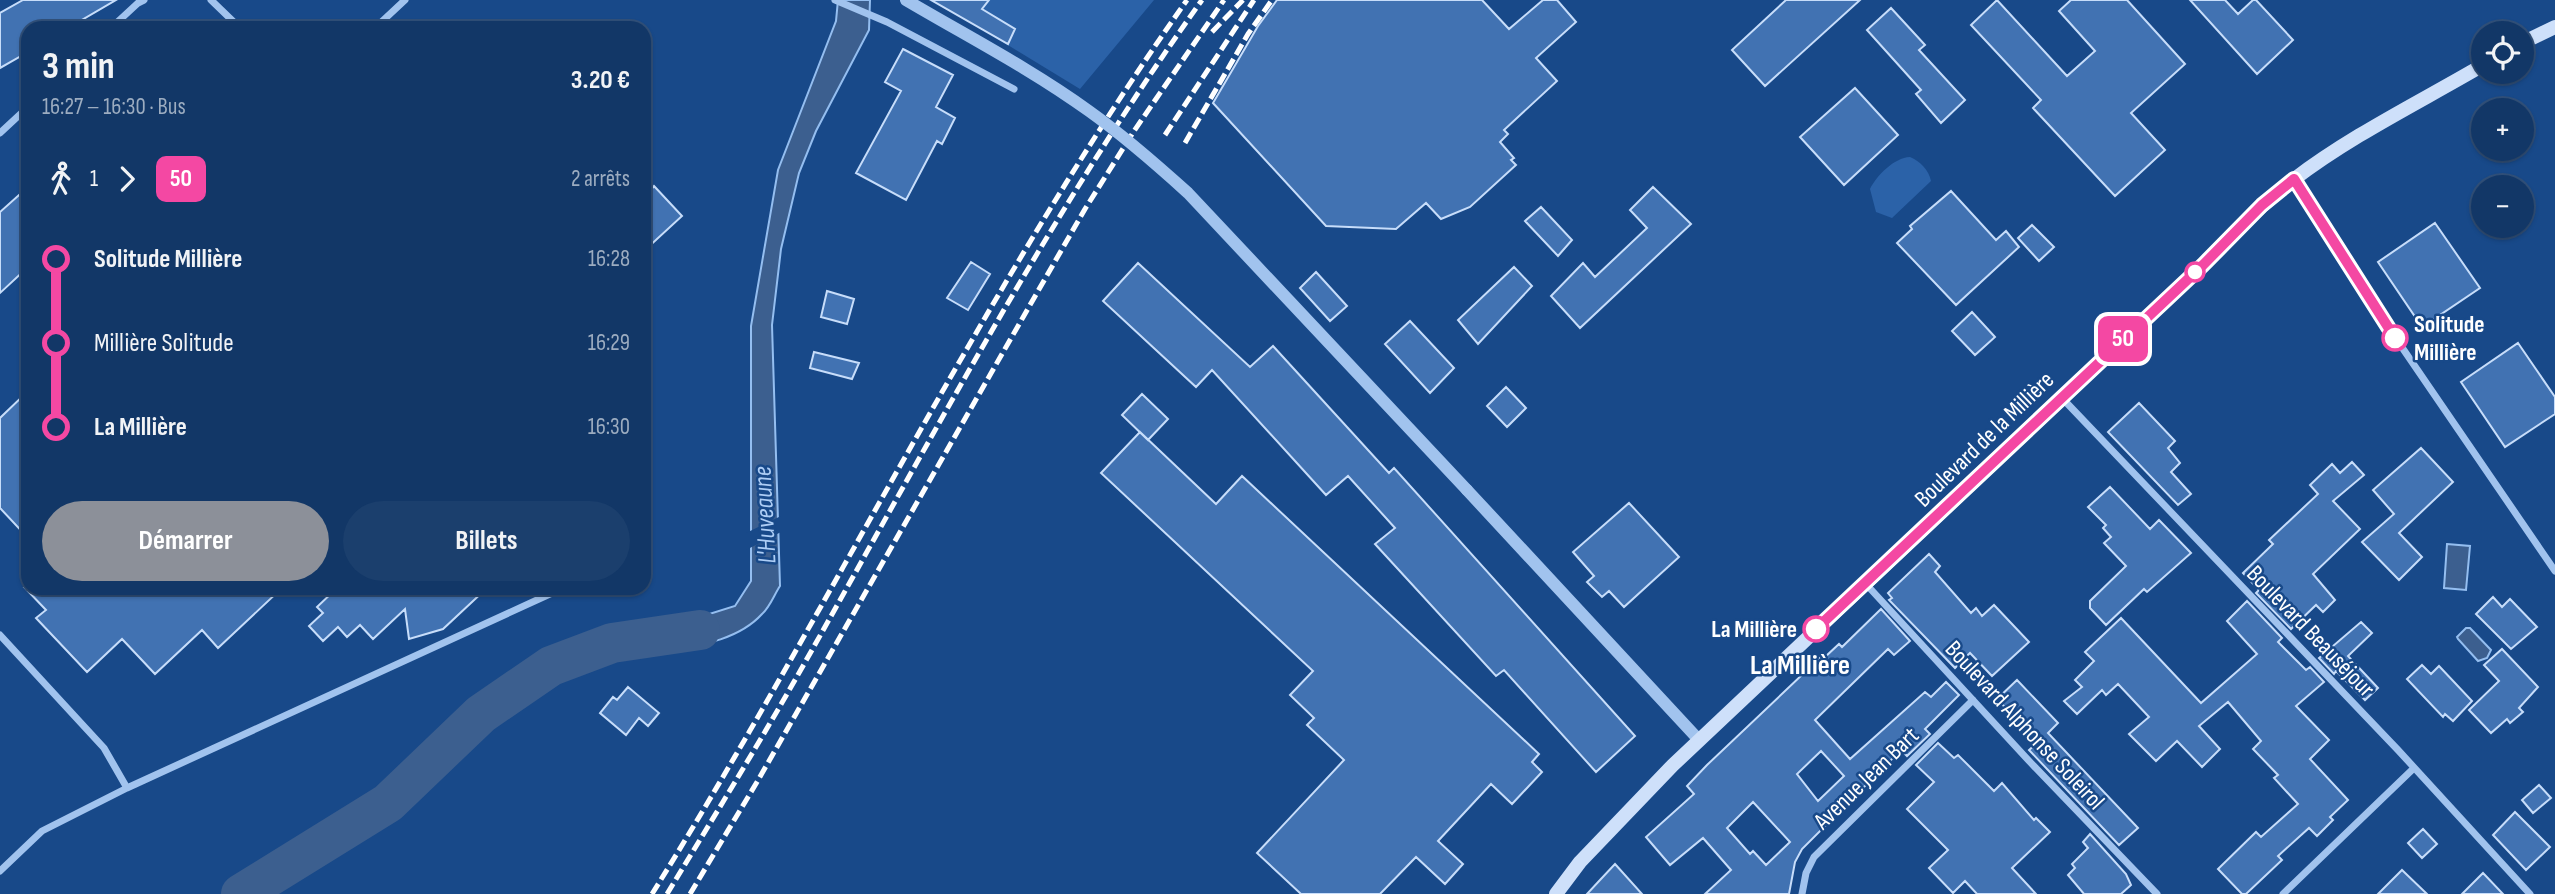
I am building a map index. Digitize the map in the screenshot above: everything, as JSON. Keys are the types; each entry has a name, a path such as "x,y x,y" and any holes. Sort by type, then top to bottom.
{"main road":[{"path":"2534,37 2555,27"},
{"name":"Boulevard de la Millière","path":"1556,894 1597,844 1699,740 2203,265 2262,205 2294,179 2344,146 2471,72"}],"street":[{"path":"119,21 144,0"},
{"path":"211,0 233,21"},
{"path":"382,21 405,0"},
{"path":"835,0 879,18 1014,89"},
{"path":"906,0 1015,63 1088,110 1139,149 1188,193 1699,740"},
{"path":"0,133 21,114"},
{"path":"2294,179 2386,324 2555,571"},
{"name":"Boulevard Beauséjour","path":"2061,397 2414,768 2530,894"},
{"name":"Boulevard Alphonse Soleirol","path":"1865,583 2157,894"},
{"path":"0,871 42,831 127,788 548,595"},
{"path":"0,635 104,748 127,788"},
{"name":"Avenue Jean Bart","path":"1802,894 1806,873 1814,857 1973,700"},
{"path":"2283,894 2414,768"}],"shaded area":[{"path":"934,0 1154,0 1080,89"},
{"path":"1910,157 1924,166 1931,181 1892,218 1876,212 1870,189 1873,184 1892,164"}],"water":[{"path":"838,0 870,0 869,30 816,131 799,173 781,249 772,325 780,586 765,611 738,632 709,643 649,655 644,622 703,616 735,606 751,581 751,326 778,170 836,21"},
{"path":"2447,544 2470,546 2466,590 2444,588"},
{"path":"2466,628 2470,628 2491,650 2487,658 2478,661 2458,639"}],"pier":[{"path":"781,516 781,532 746,550 746,533"}],"building":[{"path":"23,0 116,0 80,21 21,21 21,56 0,68 0,13"},
{"path":"931,0 989,0 982,9 1015,29 1008,44"},
{"path":"1277,0 1482,0 1509,29 1543,0 1557,0 1576,22 1536,58 1557,81 1504,130 1508,134 1500,142 1514,158 1511,160 1516,165 1470,207 1441,219 1426,203 1396,229 1326,226 1213,103 1258,26"},
{"path":"1786,0 1860,0 1765,86 1732,50"},
{"path":"1997,0 2067,76 2095,51 2059,11 2071,0 2127,0 2185,64 2131,113 2165,150 2115,196 2033,108 2041,100 1971,25"},
{"path":"2190,0 2225,0 2238,14 2256,0 2293,40 2257,74"},
{"path":"1891,8 1925,45 1919,50 1965,100 1941,123 1916,94 1921,90 1867,30"},
{"path":"903,49 953,75 936,107 955,118 942,144 937,141 906,200 856,173 901,91 885,82"},
{"path":"1855,88 1898,135 1844,185 1800,137"},
{"path":"654,186 682,216 651,245 651,190"},
{"path":"1653,187 1691,224 1580,328 1551,296 1583,263 1595,277 1647,228 1630,210"},
{"path":"1951,191 1996,240 2006,231 2019,247 1956,305 1897,243 1912,229 1910,226"},
{"path":"21,193 21,274 0,293 0,212"},
{"path":"1541,207 1572,240 1558,256 1525,221"},
{"path":"2435,223 2480,288 2422,327 2378,262"},
{"path":"2032,225 2054,247 2039,261 2018,238"},
{"path":"971,262 990,274 968,310 947,298"},
{"path":"1138,263 1250,367 1273,346 1389,473 1394,468 1635,736 1596,772 1504,670 1496,676 1375,544 1395,528 1348,476 1326,495 1212,370 1196,387 1103,301"},
{"path":"1514,267 1532,286 1478,344 1458,320"},
{"path":"1316,272 1347,306 1330,321 1300,288"},
{"path":"827,291 854,299 847,324 821,317"},
{"path":"1972,312 1995,337 1975,355 1952,331"},
{"path":"1410,321 1454,368 1430,393 1385,344"},
{"path":"2518,343 2555,397 2555,414 2505,447 2461,382"},
{"path":"814,352 859,363 852,379 810,368"},
{"path":"1506,387 1526,408 1507,427 1487,406"},
{"path":"1142,394 1168,419 1148,440 1122,415"},
{"path":"21,398 21,530 0,508 0,418"},
{"path":"2139,403 2175,441 2168,448 2180,463 2171,472 2191,494 2178,505 2108,432"},
{"path":"1140,432 1216,504 1242,476 1539,754 1532,762 1542,772 1512,804 1491,784 1438,841 1463,864 1445,884 1416,857 1380,894 1301,894 1257,853 1344,760 1307,725 1314,718 1290,695 1313,671 1101,473"},
{"path":"2421,448 2453,482 2399,533 2422,557 2399,580 2362,542 2394,514 2373,490"},
{"path":"2352,462 2364,475 2333,501 2360,529 2313,574 2335,600 2323,612 2316,605 2291,629 2256,593 2259,590 2243,573 2273,544 2269,540 2318,494 2310,485 2332,464 2340,473"},
{"path":"2110,487 2150,529 2159,520 2191,553 2147,592 2144,589 2106,625 2090,608 2090,601 2126,566 2104,543 2111,537 2103,528 2106,525 2088,507"},
{"path":"1629,503 1679,557 1624,607 1609,591 1602,597 1587,582 1594,576 1573,552"},
{"path":"1929,554 1940,566 1935,572 1971,613 1976,608 1982,616 1994,605 2029,642 1992,676 1970,653 1955,668 1889,600 1892,598 1888,593"},
{"path":"32,595 275,595 218,648 202,630 155,674 122,639 87,672 36,618 46,610"},
{"path":"330,595 479,595 443,629 409,639 405,609 373,639 360,625 347,637 338,627 323,641 309,626 323,613 317,607"},
{"path":"2493,597 2502,607 2510,599 2537,627 2511,649 2476,614"},
{"path":"2247,601 2282,638 2278,642 2306,670 2310,667 2324,682 2296,706 2329,740 2310,759 2348,800 2330,817 2333,820 2317,836 2309,828 2278,856 2282,860 2246,894 2242,894 2218,869 2256,832 2261,837 2298,804 2274,778 2278,775 2253,749 2261,741 2228,702 2199,726 2220,749 2202,767 2177,741 2156,761 2129,734 2149,717 2118,684 2106,695 2102,690 2077,714 2064,701 2082,687 2075,680 2094,661 2085,652 2121,618 2201,703 2257,654 2227,621"},
{"path":"1881,609 1910,641 1894,655 1888,649 1815,720 1850,759 1925,692 1931,697 1946,682 1959,695 1925,729 1930,734 1907,756 1901,750 1802,849 1795,862 1789,894 1705,894 1731,870 1703,838 1670,865 1646,837 1694,794 1687,786 1707,765 1823,655 1825,657 1839,644 1842,647","holes":["1821,751 1844,776 1818,801 1797,774","1753,802 1790,842 1766,865 1753,851 1750,854 1727,828"]},
{"path":"2361,622 2372,633 2348,656 2378,688 2365,700 2319,658"},
{"path":"2502,649 2538,687 2519,708 2523,712 2510,723 2507,719 2491,733 2469,710 2499,681 2484,665"},
{"path":"2422,665 2431,674 2439,666 2472,701 2453,721 2445,714 2443,717 2407,679"},
{"path":"2017,680 2058,723 2048,733 2138,828 2119,845 2029,750 2038,742 1997,699"},
{"path":"628,687 659,713 648,726 639,718 626,735 600,713 613,697 617,700"},
{"path":"1938,743 1954,758 1958,755 1994,791 2002,783 2034,820 2036,818 2050,832 2012,868 2036,894 1977,894 1965,881 1953,893 1929,868 1948,850 1907,809 1934,782 1916,765"},
{"path":"2539,785 2551,798 2533,813 2522,800"},
{"path":"2515,812 2550,847 2526,870 2493,835"},
{"path":"2423,829 2437,844 2422,858 2408,843"},
{"path":"2090,834 2126,874 2131,885 2121,894 2084,894 2068,875 2075,868 2072,864 2088,848 2083,842"},
{"path":"1615,864 1642,894 1587,894 1600,880"},
{"path":"2402,870 2427,894 2378,894"},
{"path":"2483,873 2503,894 2462,894"}],"waterway":[{"name":"L'Huveaune","path":"241,894 388,803 481,714 551,666 612,643 700,630"}],"railway":[{"path":"652,894 720,783 1044,218 1187,0"},
{"path":"667,894 779,707 1040,249 1092,165 1202,0"},
{"path":"690,894 1085,209 1134,131 1224,0"},
{"path":"1212,32 1243,0"},
{"path":"1165,135 1254,0"},
{"path":"1185,143 1248,34 1272,0"}],"bus line":[{"name":"50","path":"1816,629 2203,265 2262,205 2294,179 2395,338"}],"place":[{"name":"Solitude Millière","path":"2395,338"},
{"name":"La Millière","path":"1816,629"}],"district":[{"name":"La Millière","path":"1800,664"}]}
